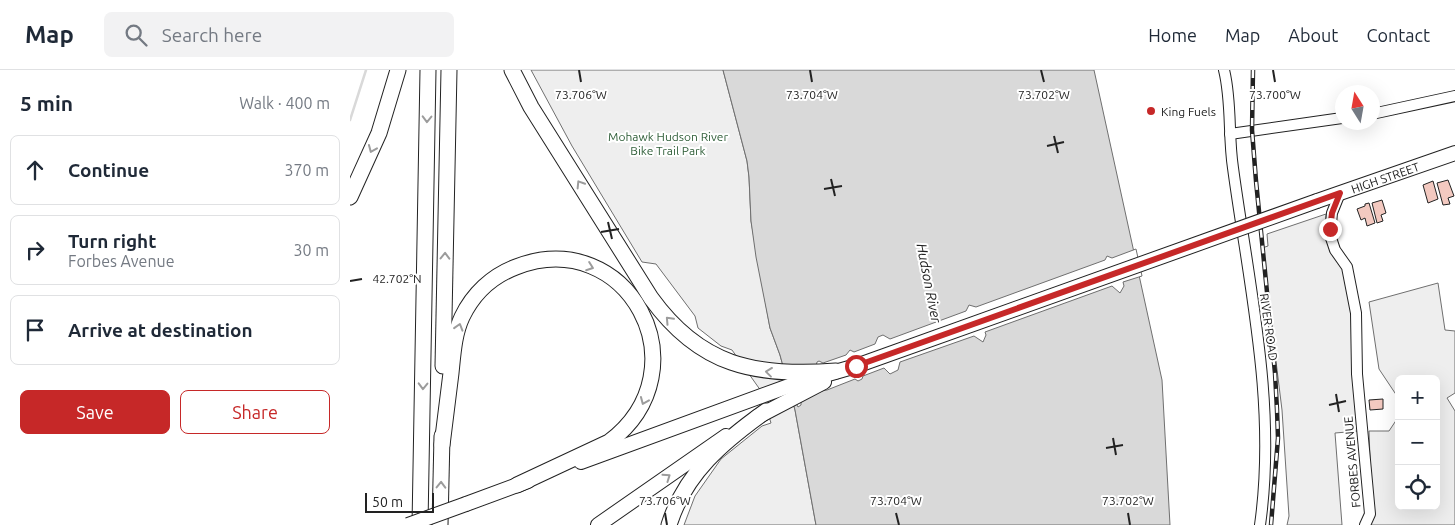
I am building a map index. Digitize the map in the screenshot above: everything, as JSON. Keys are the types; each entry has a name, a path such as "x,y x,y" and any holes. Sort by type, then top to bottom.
{"highway":[{"path":"350,197 376,140 398,70"},
{"path":"420,525 428,70"},
{"path":"440,525 449,70"},
{"path":"512,70 531,107 651,298 670,323 706,352 733,364 765,371 802,373 836,371"},
{"path":"442,445 457,331 461,319 474,297 495,277 510,269 540,260 571,261 599,270 611,277 633,298 646,321 650,333 653,359 650,384 642,407 628,425 609,442 517,485"},
{"path":"670,525 677,505 692,478 734,432 766,412"}],"main road":[{"name":"HIGH STREET","path":"856,366 1455,153"},
{"path":"408,525 797,383 856,366"},
{"path":"766,412 856,366"},
{"path":"598,525 734,432"}],"street":[{"name":"RIVER ROAD","path":"1224,70 1228,86 1232,165 1264,388 1265,463 1260,525"},
{"path":"1380,112 1455,96"},
{"path":"1230,134 1335,119"},
{"name":"FORBES AVENUE","path":"1340,193 1332,213 1330,235 1335,250 1347,267 1356,313 1357,374 1370,514 1365,525"}],"green space":[{"name":"Mohawk Hudson River Bike Trail Park","path":"531,70 723,70 747,161 751,221 770,328 780,355 795,410 816,525 684,525 695,496 721,459 762,426 771,423 761,391 732,350 721,346 698,328 695,316 656,264 642,262 572,146"},
{"path":"1326,214 1325,235 1344,268 1351,307 1359,431 1335,433 1342,525 1287,525 1289,516 1282,410 1262,248 1268,246 1267,234"},
{"path":"1438,283 1445,330 1455,331 1455,393 1447,398 1455,411 1455,525 1370,525 1372,513 1369,431 1389,431 1395,422 1395,510 1440,510 1440,375 1395,375 1395,393 1379,369 1369,302"}],"water":[{"name":"Hudson River","path":"723,70 1094,70 1162,380 1170,525 816,525 795,410 780,355 770,328 751,221 747,161"}],"pier":[{"path":"1136,249 1142,276 1123,282 1124,286 1120,293 1112,286 985,332 986,335 983,342 974,336 900,362 898,370 890,374 884,368 863,376 858,381 855,379 827,390 816,392 801,400 801,405 798,407 796,403 791,406 784,377 816,366 819,361 823,363 846,355 850,350 854,352 875,344 878,337 883,335 890,339 966,311 969,305 976,307 1105,260 1107,256 1112,258"}],"building":[{"path":"1448,180 1454,196 1448,198 1450,204 1443,205 1437,183"},
{"path":"1433,181 1438,199 1428,203 1423,185"},
{"path":"1382,200 1386,213 1381,215 1383,221 1377,223 1372,203"},
{"path":"1369,203 1375,223 1367,226 1365,218 1361,220 1357,209"},
{"path":"1383,399 1383,409 1370,410 1369,400"}],"waterway":[{"path":"350,120 366,70"}],"railway":[{"path":"1253,70 1252,130 1277,410 1278,438 1271,525"}],"place":[{"name":"King Fuels","path":"1151,111"}],"route":[{"path":"856,366 1340,193 1332,213 1330,229"}]}
